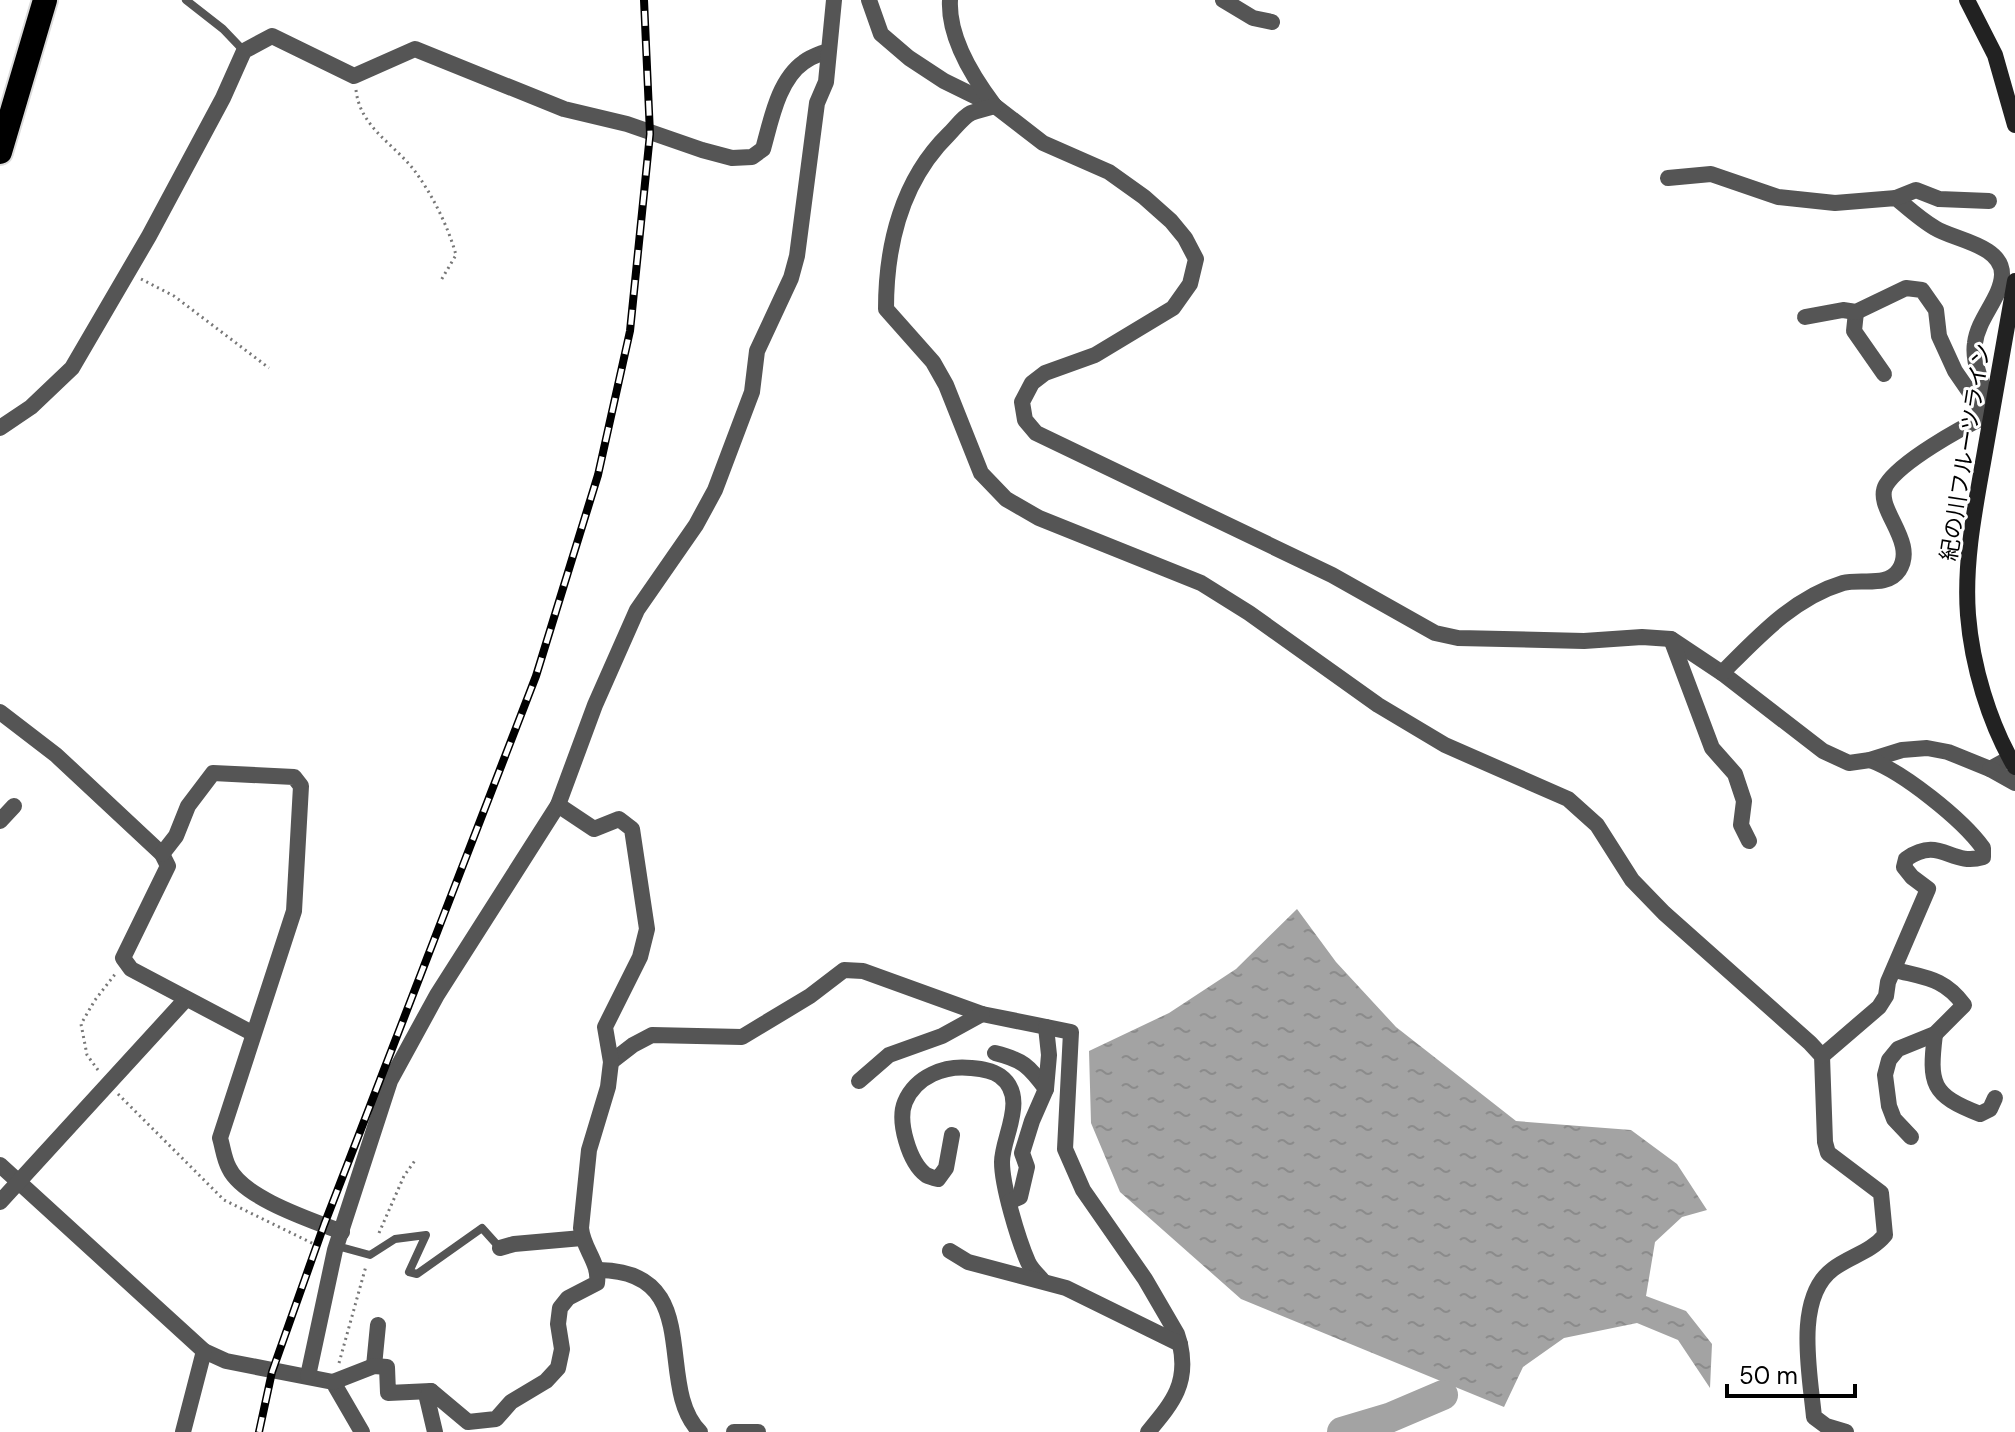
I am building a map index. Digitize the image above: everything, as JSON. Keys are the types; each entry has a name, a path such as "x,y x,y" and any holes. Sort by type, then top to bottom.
{"highway":[{"path":"0,152 45,0"}],"street":[{"path":"308,1376 339,1239 390,1081 437,995 558,805 595,705 637,610 696,525 731,451 752,392 757,351 791,278 797,256 817,103 826,82 834,0"},
{"path":"869,0 881,34 909,58 944,81 995,106 1043,143 1109,172 1171,221 1196,259 1190,284 1173,308 1095,355 1045,373 1032,383 1022,402 1025,420 1036,433 1332,575 1435,633 1458,638 1584,641 1642,637 1671,639 1722,673 1823,751 1849,763 1902,750 1927,748 1948,752 2015,783"},
{"path":"950,0 949,15 956,39 995,106"},
{"path":"1223,0 1253,18 1272,22"},
{"path":"1967,0 1995,55 2015,125"},
{"path":"0,428 31,407 72,368 149,236 223,98 244,51 272,36 354,76 415,49 564,109 627,124 732,158 752,157 763,149 786,82 803,62 827,51"},
{"path":"995,106 969,114 937,145 913,179 898,219 886,275 886,309 919,344 946,385 981,473 1006,499 1039,518 1201,583 1249,613 1378,705 1445,745 1568,799 1597,825 1632,880 1664,913 1822,1056 1828,1153 1881,1193 1884,1216 1885,1235 1877,1245 1833,1269 1822,1280 1810,1302 1810,1373 1814,1417 1826,1426 1846,1432"},
{"path":"1668,178 1711,174 1778,197 1835,203 1896,198 1916,190 1949,200 1989,201"},
{"path":"1896,198 1934,228 1961,241 1980,245 1997,260 2002,274 1994,299 1977,326 1974,348 1988,401 1986,416"},
{"name":"紀の川フルーツライン","path":"2012,762 1976,666 1968,615 1968,566 2015,281"},
{"path":"1805,317 1843,310 1856,312 1906,288 1922,290 1936,310 1939,336 1955,371 1986,416"},
{"path":"1856,312 1854,331 1884,374"},
{"path":"1722,673 1770,625 1805,601 1843,583 1888,581 1898,573 1905,559 1898,529 1884,501 1886,486 1912,461 1943,439 1986,416"},
{"path":"1671,639 1712,748 1735,774 1744,801 1741,825 1749,841"},
{"path":"0,712 66,764 162,854 168,866 123,958 131,969 252,1033"},
{"path":"1822,1056 1879,1007 1895,970 1928,889 1904,867 1906,859 1929,848 1962,859 1983,857 1983,848 1972,832 1888,766 1870,760"},
{"path":"1990,769 2012,762"},
{"path":"162,854 176,836 188,806 213,773 294,777 301,786 294,911 220,1138 229,1170 246,1187 339,1239"},
{"path":"0,1165 204,1351 226,1361 333,1382 374,1366 387,1367 388,1393 431,1391 468,1422 496,1419 511,1402 546,1381 558,1368 562,1349 558,1324 560,1308 568,1298 597,1283 599,1270 582,1238 589,1150 608,1087 611,1062 605,1027 640,957 647,929 632,829 619,819 594,829 558,805"},
{"path":"0,821 14,806"},
{"path":"611,1062 652,1035 742,1037 810,996 844,970 863,971 982,1014 1071,1032 1065,1149 1083,1190 1145,1279 1180,1344 1184,1369 1178,1392 1148,1432"},
{"path":"1895,970 1940,981 1964,1005 1935,1034 1898,1049 1889,1060 1885,1075 1889,1106 1894,1119 1911,1137"},
{"path":"0,1202 186,999"},
{"path":"859,1081 889,1055 942,1036 982,1014"},
{"path":"1009,1202 1020,1197 1024,1186 1027,1167 1022,1153 1046,1089 1049,1055 1046,1027"},
{"path":"1935,1034 1933,1081 1942,1093 1955,1104 1980,1114 1990,1109 1995,1098"},
{"path":"995,1053 1014,1057 1030,1067 1046,1089"},
{"path":"952,1135 946,1168 938,1179 926,1175 914,1160 906,1140 903,1119 905,1102 916,1087 927,1076 960,1067 985,1069 1002,1077 1012,1094 1013,1120 1002,1161 1009,1202 1029,1264 1043,1281"},
{"path":"500,1248 582,1238"},
{"path":"950,1251 968,1262 1066,1288 1180,1344"},
{"path":"599,1270 622,1270 634,1275 651,1288 665,1307 672,1325 683,1402 691,1424 700,1432"},
{"path":"374,1366 378,1325"},
{"path":"183,1432 204,1351"},
{"path":"333,1382 362,1432"},
{"path":"431,1391 427,1398 435,1432"},
{"path":"734,1432 758,1432"}],"lane":[{"path":"186,0 223,29 244,51"},
{"path":"339,1239 370,1255 395,1239 426,1235 409,1272 417,1274 482,1228 500,1248"}],"path":[{"path":"354,76 357,99 366,121 415,171 450,234 456,255 440,282"},
{"path":"130,273 174,296 269,368"},
{"path":"108,1084 224,1200 317,1246"}],"water":[{"path":"1297,909 1336,962 1396,1027 1516,1121 1631,1130 1677,1164 1707,1210 1682,1217 1655,1242 1646,1296 1686,1311 1712,1344 1710,1388 1678,1340 1637,1323 1564,1338 1523,1367 1504,1407 1241,1299 1120,1192 1091,1123 1089,1051 1169,1013 1236,969"}],"waterway":[{"path":"1342,1432 1389,1418 1443,1395"}],"railway":[{"path":"259,1432 272,1372 324,1225 536,676 598,475 630,331 650,134 644,0"}]}
